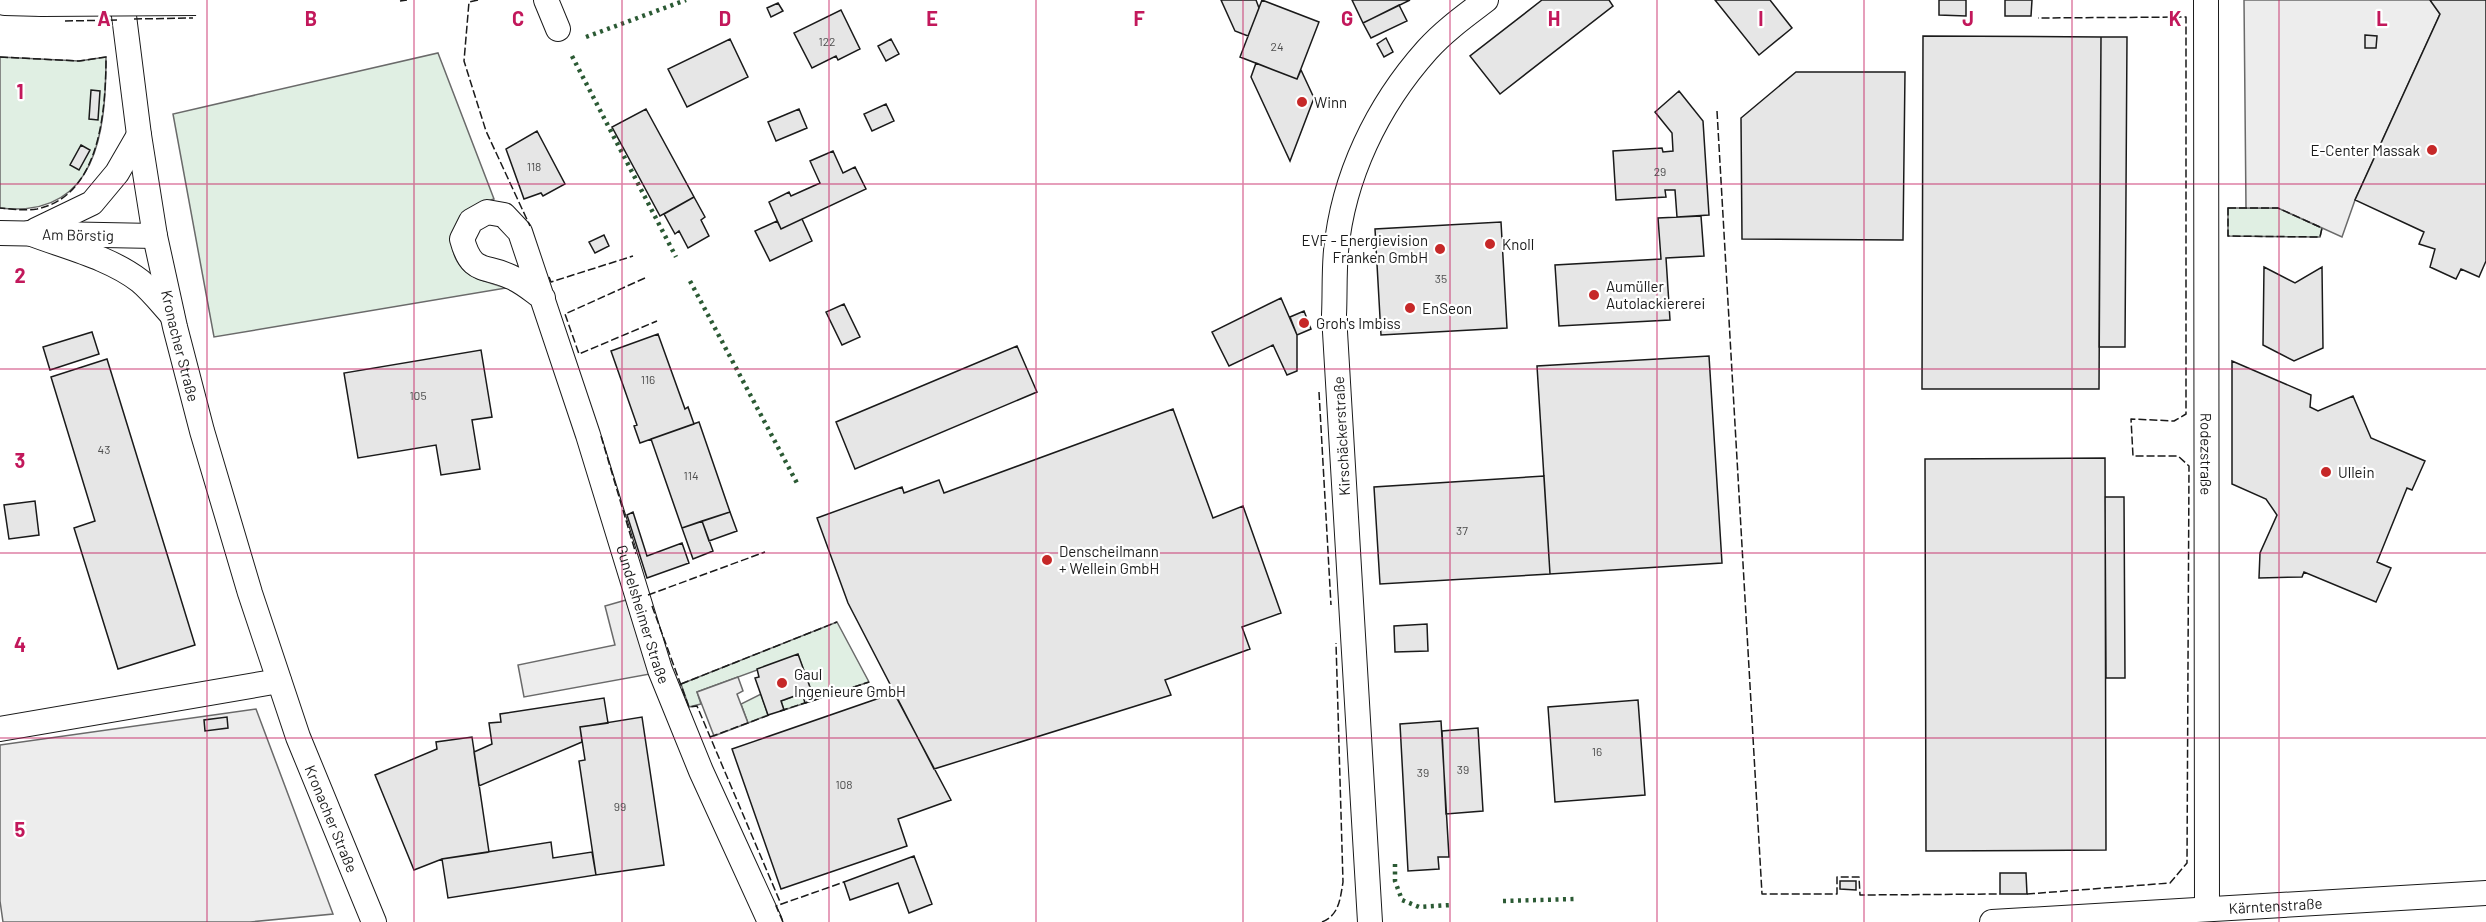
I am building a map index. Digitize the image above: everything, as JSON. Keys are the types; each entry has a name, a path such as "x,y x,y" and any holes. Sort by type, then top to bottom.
{"main road":[{"path":"5,0 195,0"}],"street":[{"name":"Kronacher Straße","path":"122,0 139,135 155,236 172,316 202,431 250,593 298,736 374,922"},
{"path":"546,0 558,29"},
{"name":"Kirschäckerstraße","path":"1370,922 1334,315 1336,251 1351,181 1365,142 1382,110 1428,49 1486,0"},
{"name":"Rodezstraße","path":"2206,0 2207,909"},
{"path":"29,233 56,223 92,203 117,172 139,135"},
{"name":"Am Börstig","path":"0,233 155,236"},
{"path":"29,233 111,264 127,273 141,282 172,316"},
{"name":"Gundelsheimer Straße","path":"543,298 660,670 701,771 770,922"},
{"path":"0,729 279,681"},
{"name":"Kärntenstraße","path":"1992,922 2486,893"}],"green space":[{"path":"438,53 494,199 468,210 457,223 452,239 454,255 467,273 506,288 214,337 173,114"},
{"path":"0,57 79,61 106,57 103,114 98,141 89,165 76,185 57,200 32,208 0,208"},
{"path":"2228,208 2278,208 2322,228 2320,237 2228,236"},
{"path":"837,622 869,682 784,710 781,701 811,690 798,655 697,692 701,704 689,707 681,684"},
{"path":"761,694 768,715 748,723 741,704"}],"shaded area":[{"path":"2244,0 2430,0 2440,14 2355,200 2342,237 2278,208 2246,208"},
{"path":"626,600 650,674 524,697 518,665 615,645 605,606"},
{"path":"738,677 743,691 737,694 748,723 714,736 697,692"},
{"path":"256,709 333,914 250,922 3,922 0,901 0,745"}],"building":[{"path":"1221,0 1256,0 1259,8 1248,36 1235,31"},
{"path":"1262,0 1319,22 1297,79 1240,57"},
{"path":"1352,0 1410,0 1363,23"},
{"path":"1542,0 1609,0 1613,6 1500,94 1470,56"},
{"path":"1715,0 1770,0 1792,28 1759,55"},
{"path":"1939,0 1966,0 1966,16 1939,15"},
{"path":"2005,0 2032,0 2031,16 2005,16"},
{"name":"E-Center Massak","path":"2430,0 2486,0 2486,261 2479,277 2461,269 2456,279 2430,267 2435,249 2419,244 2424,232 2355,200 2440,14"},
{"path":"778,3 783,11 771,17 767,8"},
{"path":"1399,5 1407,21 1371,38 1363,23"},
{"path":"841,10 860,49 838,60 836,56 812,68 794,33"},
{"path":"2365,35 2377,36 2376,48 2365,48"},
{"path":"1923,36 2101,37 2099,389 1922,389"},
{"path":"2101,37 2127,37 2125,347 2099,347"},
{"path":"1386,38 1393,52 1384,57 1377,44"},
{"path":"730,39 748,77 687,107 668,69"},
{"path":"891,39 899,54 886,61 878,46"},
{"path":"1256,63 1297,79 1301,70 1314,98 1290,161 1251,77"},
{"path":"1796,72 1905,72 1903,240 1742,239 1741,118"},
{"path":"91,90 100,91 98,120 89,119"},
{"path":"1679,91 1703,121 1709,215 1677,217 1675,190 1665,190 1666,197 1616,200 1613,151 1662,148 1663,152 1673,151 1672,133 1655,112"},
{"path":"886,104 894,121 872,131 864,114"},
{"path":"646,109 694,197 660,216 612,127"},
{"path":"799,109 807,128 776,141 768,122"},
{"path":"537,131 565,184 543,196 541,193 524,199 506,149"},
{"path":"81,145 90,150 79,170 70,165"},
{"path":"833,151 843,173 855,167 866,189 781,229 769,202 789,192 791,196 820,183 810,161"},
{"path":"694,197 705,217 701,220 709,236 688,248 679,231 675,234 664,214"},
{"path":"1701,216 1704,256 1666,258 1670,320 1559,326 1555,265 1661,259 1658,218"},
{"path":"802,219 812,241 770,261 755,231 777,221 781,229"},
{"path":"1501,222 1507,328 1381,335 1375,229"},
{"path":"604,235 609,246 595,253 589,242"},
{"path":"2264,267 2295,283 2322,267 2323,348 2294,361 2263,345"},
{"path":"1281,298 1297,335 1297,371 1287,375 1273,345 1229,366 1212,332"},
{"path":"844,304 860,337 842,345 826,312"},
{"path":"1304,311 1311,329 1297,335 1290,317"},
{"path":"92,332 99,354 50,370 43,347"},
{"path":"658,334 685,409 688,407 694,424 640,443 634,426 637,425 611,351"},
{"path":"1017,346 1037,392 855,469 836,422"},
{"path":"481,350 492,417 472,420 480,469 441,475 436,445 358,458 344,373"},
{"path":"1709,356 1722,563 1550,574 1537,366"},
{"path":"107,359 195,645 118,669 74,528 95,521 51,377"},
{"name":"Ullein","path":"2232,361 2311,395 2310,407 2318,411 2353,396 2371,438 2425,461 2412,490 2407,488 2377,562 2391,568 2376,602 2304,572 2302,577 2259,578 2260,553 2277,515 2266,499 2232,484"},
{"name":"Denscheilmann + Wellein GmbH","path":"1173,409 1213,518 1243,506 1281,613 1242,627 1250,649 1165,680 1171,695 934,769 848,603 817,518 902,487 904,493 939,480 944,493"},
{"path":"699,422 730,512 682,528 651,439"},
{"path":"2105,458 2106,850 1926,851 1925,459"},
{"path":"1544,476 1550,574 1380,584 1374,487"},
{"path":"2105,497 2124,497 2125,678 2106,678"},
{"path":"35,501 39,535 9,539 4,505"},
{"path":"633,512 647,556 682,543 689,563 647,578 627,515"},
{"path":"730,512 737,531 709,541 702,521"},
{"path":"702,521 713,551 693,559 682,528"},
{"path":"1427,624 1428,651 1395,652 1394,626"},
{"name":"Gaul Ingenieure GmbH","path":"798,654 811,690 781,701 784,710 768,715 755,678 759,677 757,669"},
{"path":"816,692 818,699 805,703 803,696"},
{"path":"894,693 951,800 898,819 907,846 781,889 732,749"},
{"path":"604,698 608,723 580,727 582,742 479,786 474,752 492,744 489,723 501,722 500,714"},
{"path":"1638,700 1645,795 1555,802 1548,707"},
{"path":"227,717 228,728 205,731 204,720"},
{"path":"642,717 664,865 596,875 579,761 585,760 580,727"},
{"path":"1441,721 1449,857 1438,857 1439,869 1408,871 1400,724"},
{"path":"1478,728 1483,811 1446,814 1442,731"},
{"path":"472,737 489,852 442,859 414,870 375,775 437,749 436,742"},
{"path":"551,842 553,858 592,852 596,875 448,898 442,859"},
{"path":"914,856 932,904 909,913 898,883 850,900 844,882"},
{"path":"2000,873 2026,873 2027,894 2000,894"},
{"path":"1840,881 1856,881 1856,890 1840,889"}],"hedge":[{"path":"586,37 686,0"},
{"path":"572,56 676,257"},
{"path":"690,281 798,485"},
{"path":"1395,864 1395,881 1402,900 1419,907 1451,905"},
{"path":"1503,901 1575,899"}],"fence":[{"path":"400,1 407,0"},
{"path":"478,0 469,2 464,61 486,131 530,226"},
{"path":"2027,894 2170,883 2187,863 2189,466 2178,456 2133,456 2131,419 2174,421 2186,414 2186,17 2038,18"},
{"path":"134,19 193,18"},
{"path":"65,21 119,20"},
{"path":"0,57 79,61 106,57 104,106 100,129 86,171 74,188 58,201 37,209 0,208"},
{"path":"1717,111 1762,894 1837,894 1837,877 1859,877 1860,895 2000,894"},
{"path":"2228,208 2278,208 2322,228 2320,237 2228,236 2228,208"},
{"path":"549,277 551,282 633,256"},
{"path":"645,278 565,314 579,354 657,321"},
{"path":"1319,392 1331,605"},
{"path":"601,436 636,554"},
{"path":"648,595 765,552"},
{"path":"652,606 689,707 697,706 781,904"},
{"path":"681,684 837,622"},
{"path":"1322,922 1335,911 1340,901 1343,882 1336,643"},
{"path":"780,711 869,682"},
{"path":"710,737 772,714"},
{"path":"783,922 776,906 844,882"}],"place":[{"name":"Winn","path":"1302,102"},
{"name":"E-Center Massak","path":"2432,150"},
{"name":"Knoll","path":"1490,244"},
{"name":"EVF - Energievision Franken GmbH","path":"1440,249"},
{"name":"Aumüller Autolackiererei","path":"1594,295"},
{"name":"EnSeon","path":"1410,308"},
{"name":"Groh's Imbiss","path":"1304,323"},
{"name":"Ullein","path":"2326,472"},
{"name":"Denscheilmann + Wellein GmbH","path":"1047,560"},
{"name":"Gaul Ingenieure GmbH","path":"782,683"}]}
